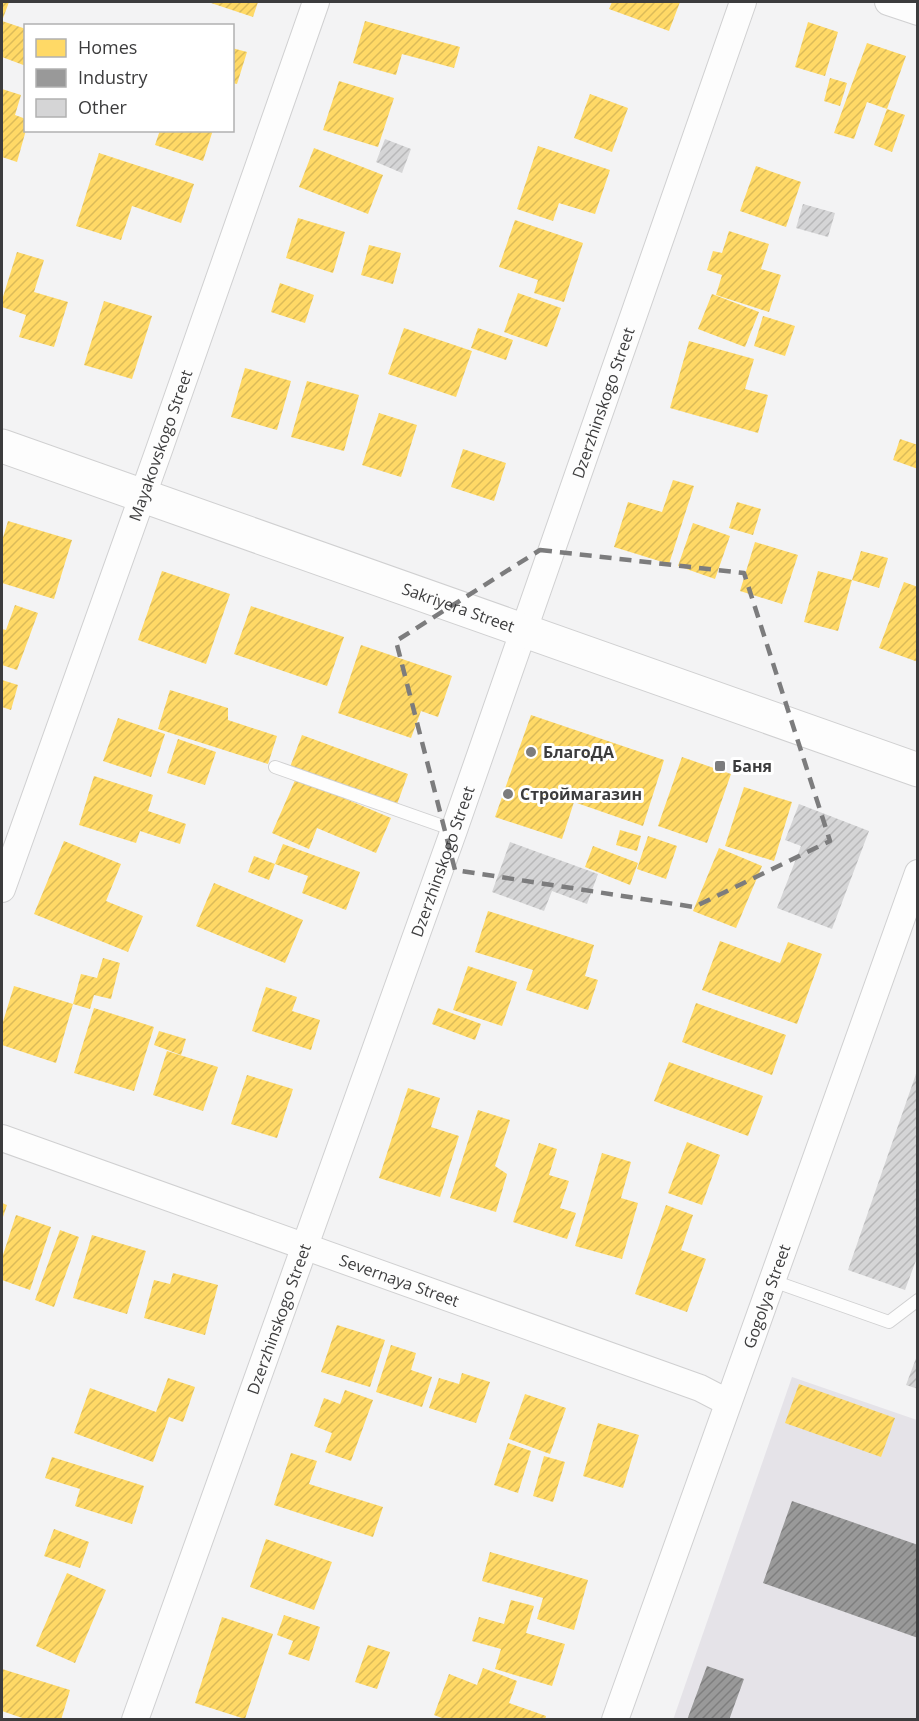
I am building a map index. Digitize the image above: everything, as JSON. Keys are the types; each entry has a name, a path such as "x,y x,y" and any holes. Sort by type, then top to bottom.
{"street":[{"name":"Mayakovskogo Street","path":"2,889 316,2"},
{"name":"Dzerzhinskogo Street","path":"135,1719 306,1248 743,2"},
{"path":"888,2 918,12"},
{"name":"Sakriyera Street","path":"2,446 918,770"},
{"name":"Gogolya Street","path":"615,1719 918,873"},
{"name":"Severnaya Street","path":"2,1138 700,1388 727,1402"}],"lane":[{"path":"275,767 454,830"},
{"path":"773,1281 889,1322 918,1300"}],"highlighted area":[{"path":"540,550 744,573 830,841 694,907 455,870 396,641"}],"shaded area":[{"path":"792,1377 917,1420 917,1719 673,1720"}],"building: Homes":[{"path":"2,2 9,2 2,21"},
{"path":"208,2 258,2 253,17"},
{"path":"612,2 680,2 669,31 609,9"},
{"path":"2,21 24,28 24,65 2,57"},
{"path":"365,21 460,47 454,68 402,54 396,75 353,63"},
{"path":"808,22 838,32 825,76 795,67"},
{"path":"867,43 906,56 887,109 867,102 854,139 834,133"},
{"path":"234,49 247,52 237,84 234,83"},
{"path":"830,78 847,83 840,106 824,101"},
{"path":"339,81 394,98 378,147 323,130"},
{"path":"2,89 21,95 15,115 24,118 25,132 17,162 2,157"},
{"path":"590,94 628,108 612,152 574,138"},
{"path":"887,109 905,115 892,152 874,145"},
{"path":"159,132 212,132 203,161 155,145"},
{"path":"538,146 610,170 595,214 559,203 553,221 517,209"},
{"path":"314,148 383,175 368,214 299,187"},
{"path":"99,153 194,184 181,223 132,206 121,240 76,226"},
{"path":"756,166 801,182 786,227 740,211"},
{"path":"298,218 345,232 333,273 286,258"},
{"path":"515,220 583,243 564,302 534,293 538,280 499,267"},
{"path":"729,231 769,244 761,269 781,275 769,312 716,295 722,275 707,270 713,251 722,253"},
{"path":"369,245 401,253 393,284 361,275"},
{"path":"17,252 44,260 34,292 68,302 54,347 19,337 26,315 2,307 2,300"},
{"path":"280,283 314,295 305,323 271,312"},
{"path":"518,293 561,308 547,347 504,332"},
{"path":"712,294 759,312 745,347 698,329"},
{"path":"104,301 152,316 132,379 84,365"},
{"path":"763,316 795,326 785,356 754,346"},
{"path":"404,328 472,351 456,397 388,374"},
{"path":"478,328 513,340 506,360 471,348"},
{"path":"689,341 754,359 745,389 768,395 758,433 670,408"},
{"path":"245,368 291,381 277,430 231,417"},
{"path":"307,381 359,395 344,451 291,437"},
{"path":"379,413 417,425 401,477 362,465"},
{"path":"900,439 918,445 918,469 893,460"},
{"path":"463,449 506,463 494,501 451,487"},
{"path":"673,480 694,486 669,564 614,547 628,502 662,512"},
{"path":"737,502 761,509 753,535 729,528"},
{"path":"8,521 72,540 54,599 2,583 2,541"},
{"path":"693,523 730,536 715,579 678,566"},
{"path":"755,542 798,555 782,604 740,591"},
{"path":"861,551 888,558 879,588 852,580"},
{"path":"162,571 230,594 206,664 138,640"},
{"path":"818,571 852,580 838,631 804,622"},
{"path":"904,582 918,587 918,662 879,648"},
{"path":"15,605 38,613 17,670 2,665 2,629 6,630"},
{"path":"251,606 344,637 327,686 234,654"},
{"path":"361,645 452,676 438,717 421,711 411,738 338,713"},
{"path":"2,680 18,685 11,710 2,707"},
{"path":"170,690 228,708 228,720 277,736 268,764 158,729"},
{"path":"531,715 664,760 643,826 574,802 562,839 495,817"},
{"path":"118,718 165,734 151,777 103,761"},
{"path":"302,735 408,774 396,807 290,767"},
{"path":"178,739 216,752 205,785 167,773"},
{"path":"682,757 731,774 707,843 658,826"},
{"path":"94,776 153,795 148,811 186,824 180,844 140,831 136,843 79,825"},
{"path":"296,778 391,818 376,853 317,828 309,849 272,833"},
{"path":"744,787 792,802 774,861 725,846"},
{"path":"620,830 641,836 637,851 616,845"},
{"path":"648,836 677,846 666,879 637,869"},
{"path":"64,841 121,864 106,901 143,916 128,952 34,914"},
{"path":"283,844 360,872 346,910 302,893 308,876 275,864"},
{"path":"593,846 638,863 630,885 585,867"},
{"path":"719,848 762,866 736,928 693,911"},
{"path":"254,856 275,864 269,880 248,872"},
{"path":"214,883 303,920 285,963 196,926"},
{"path":"488,911 594,945 585,976 598,980 588,1010 526,990 533,970 475,952"},
{"path":"720,941 780,963 788,942 822,954 797,1024 702,990"},
{"path":"103,958 120,963 111,999 94,995 90,1009 73,1004 81,974 97,978"},
{"path":"468,966 517,982 502,1026 453,1010"},
{"path":"14,986 73,1004 56,1063 2,1045 2,1025"},
{"path":"266,987 297,997 292,1011 320,1020 311,1050 252,1031"},
{"path":"696,1003 786,1035 772,1075 682,1042"},
{"path":"94,1008 154,1027 134,1091 74,1073"},
{"path":"438,1008 481,1024 475,1040 432,1024"},
{"path":"159,1031 186,1039 181,1055 154,1045"},
{"path":"167,1051 218,1067 203,1111 153,1095"},
{"path":"669,1062 763,1096 748,1136 654,1101"},
{"path":"247,1075 293,1089 277,1138 231,1124"},
{"path":"408,1088 440,1098 431,1127 459,1136 440,1197 379,1178"},
{"path":"478,1110 510,1120 495,1166 507,1174 496,1212 450,1198"},
{"path":"687,1142 720,1155 702,1205 668,1193"},
{"path":"539,1143 557,1149 549,1175 569,1181 560,1208 576,1213 567,1239 513,1222"},
{"path":"602,1153 631,1162 621,1198 638,1203 622,1259 575,1246"},
{"path":"2,1203 7,1205 2,1220"},
{"path":"666,1205 693,1215 681,1250 706,1259 687,1312 635,1294"},
{"path":"16,1215 51,1227 30,1290 2,1280 2,1258"},
{"path":"60,1230 79,1237 54,1307 35,1300"},
{"path":"92,1235 146,1251 127,1314 73,1298"},
{"path":"173,1273 218,1285 205,1335 144,1318 154,1280 170,1284"},
{"path":"337,1325 385,1340 370,1387 321,1372"},
{"path":"391,1345 416,1353 411,1370 432,1377 422,1407 376,1392"},
{"path":"462,1373 490,1382 476,1423 429,1408 439,1378 459,1384"},
{"path":"168,1378 195,1387 183,1422 169,1417 153,1462 74,1433 90,1388 156,1412"},
{"path":"799,1384 895,1418 881,1457 785,1423"},
{"path":"345,1390 373,1400 351,1461 325,1452 332,1433 314,1426 324,1398 340,1404"},
{"path":"525,1394 566,1408 550,1454 509,1439"},
{"path":"598,1423 639,1435 623,1488 583,1476"},
{"path":"508,1443 531,1451 518,1493 494,1485"},
{"path":"291,1453 317,1461 309,1484 383,1507 373,1537 274,1505"},
{"path":"544,1456 565,1462 553,1502 533,1496"},
{"path":"52,1457 144,1486 132,1524 75,1506 80,1489 45,1478"},
{"path":"54,1529 89,1542 80,1568 44,1556"},
{"path":"266,1539 332,1562 314,1610 250,1587"},
{"path":"490,1552 588,1580 574,1630 537,1619 543,1598 482,1581"},
{"path":"67,1573 106,1590 75,1663 36,1646"},
{"path":"511,1600 534,1606 526,1633 565,1644 552,1686 495,1669 501,1649 472,1641 479,1617 504,1624"},
{"path":"284,1615 320,1627 309,1661 288,1654 293,1641 277,1635"},
{"path":"222,1617 273,1634 245,1719 195,1703"},
{"path":"368,1645 390,1652 377,1689 355,1682"},
{"path":"483,1668 517,1681 509,1703 546,1716 545,1720 447,1720 434,1715 449,1674 477,1685"},
{"path":"2,1669 70,1690 61,1720 28,1720 2,1711"}],"building: Industry":[{"path":"792,1501 918,1545 918,1638 763,1583"},
{"path":"707,1666 744,1679 729,1720 687,1720"}],"building: Other":[{"path":"385,139 411,149 402,173 376,162"},
{"path":"803,204 835,213 828,237 796,228"},
{"path":"799,804 869,831 832,929 777,908 801,846 785,840"},
{"path":"510,842 598,874 587,904 552,891 544,911 492,892"},
{"path":"917,1071 918,1255 905,1290 848,1270"},
{"path":"918,1353 918,1389 906,1385"}],"place":[{"name":"БлагоДА","path":"531,752"},
{"name":"Баня","path":"720,766"},
{"name":"Строймагазин","path":"508,794"}]}
